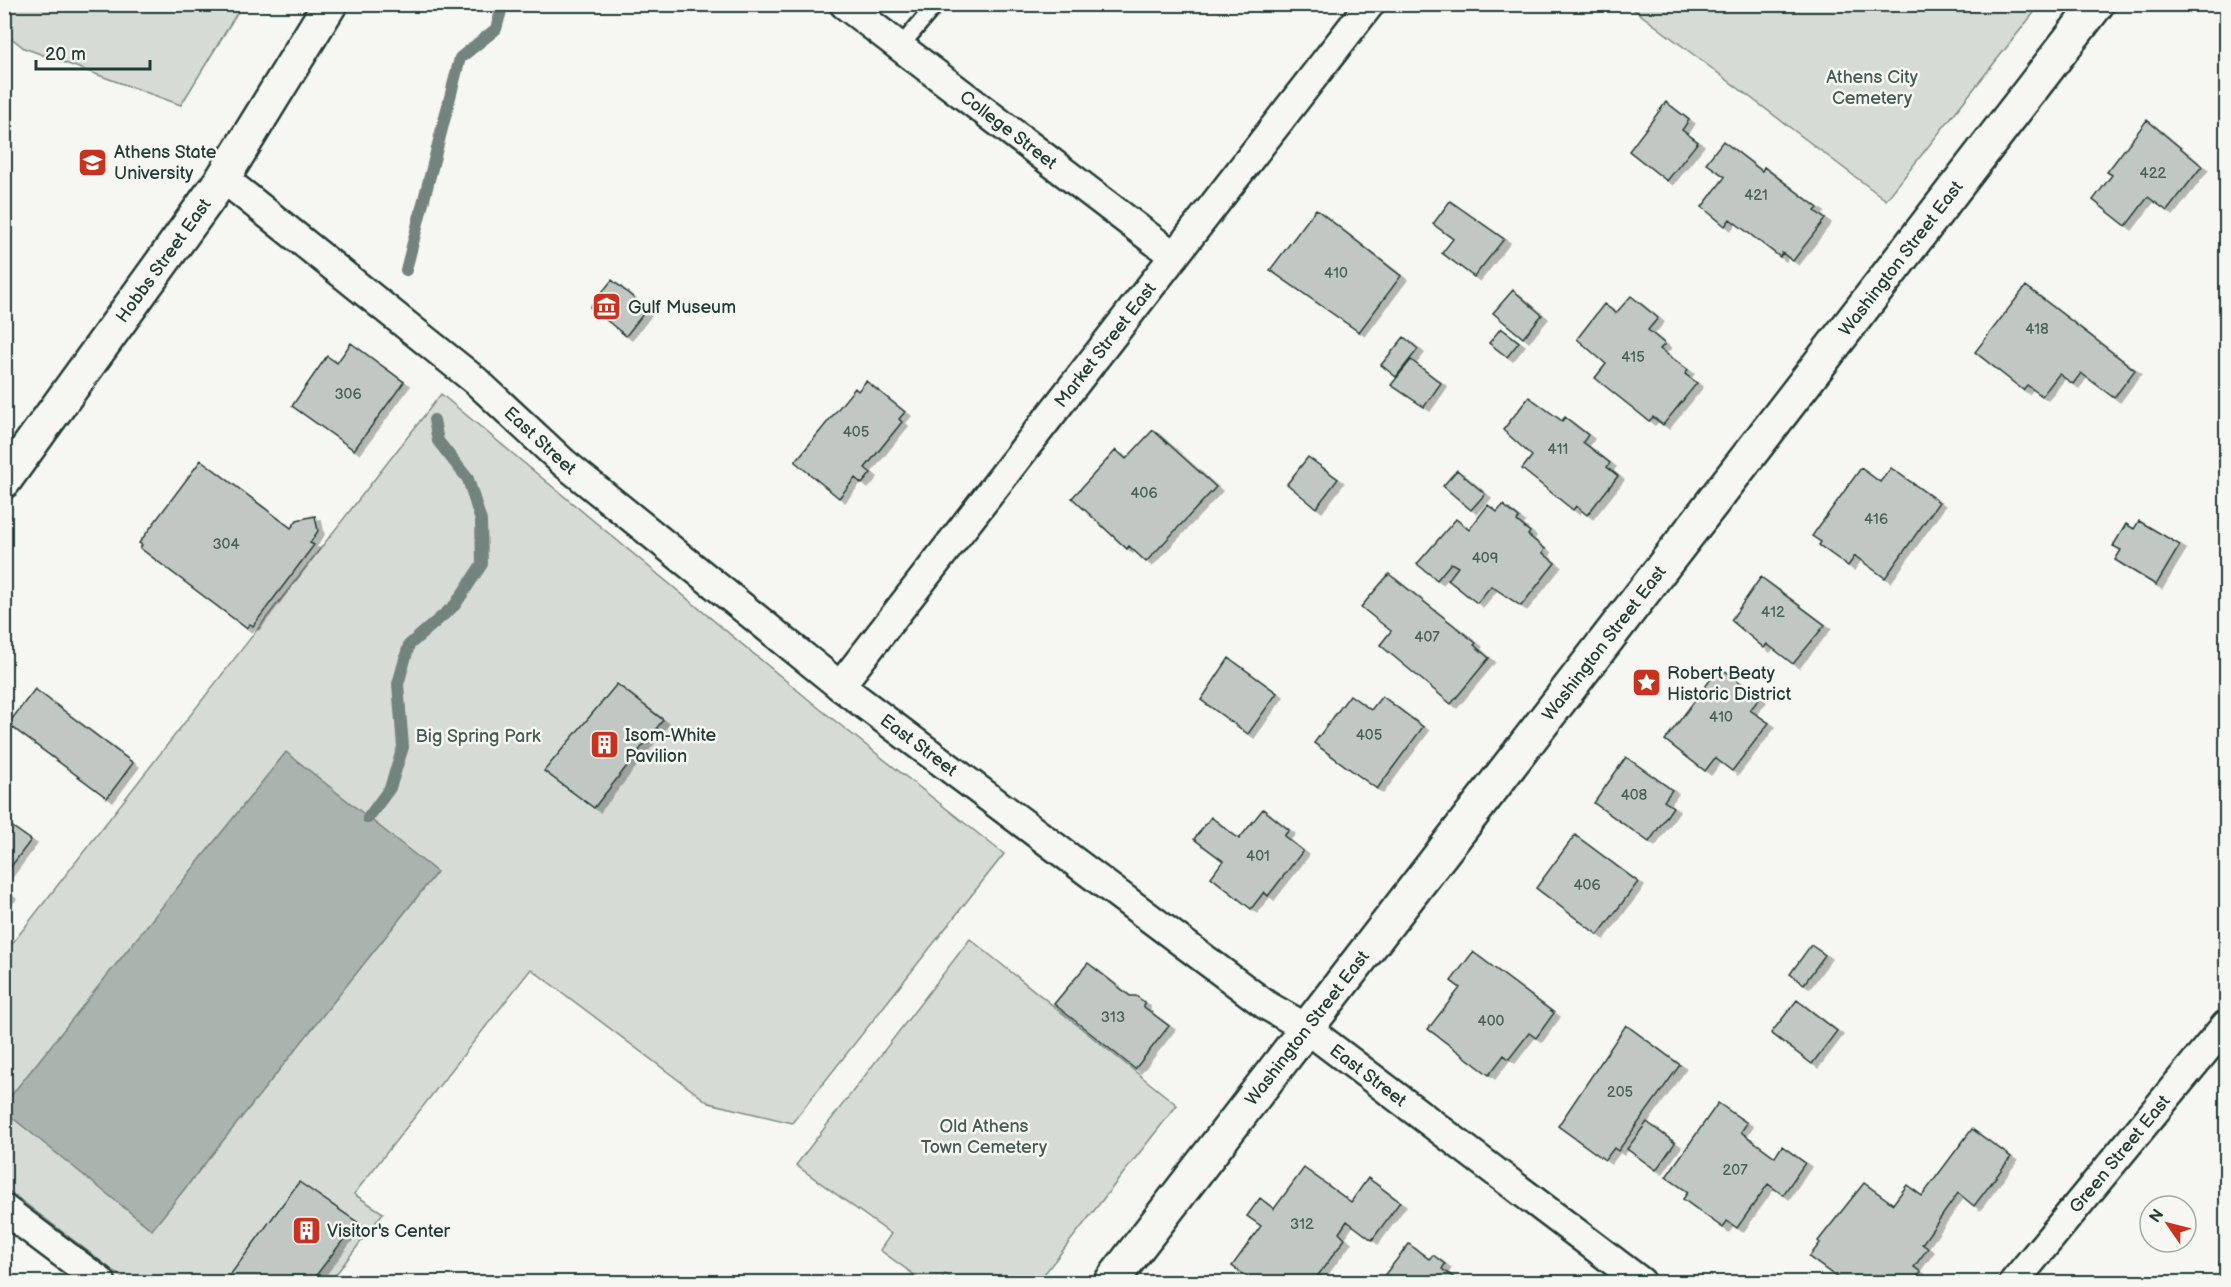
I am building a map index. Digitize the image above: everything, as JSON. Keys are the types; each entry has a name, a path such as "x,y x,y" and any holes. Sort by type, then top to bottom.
{"street":[{"name":"Hobbs Street East","path":"4,481 223,178 330,4"},
{"name":"College Street","path":"844,4 1174,256"},
{"name":"Market Street East","path":"840,686 1370,4"},
{"name":"Washington Street East","path":"1111,1282 2097,4"},
{"name":"East Street","path":"223,178 476,381 564,463 840,686 1266,1005 1306,1028 1641,1282"},
{"name":"Green Street East","path":"2014,1282 2226,1025"},
{"path":"4,1209 101,1282"}],"lane":[{"path":"900,47 936,4"}],"green space":[{"path":"4,5 242,5 181,105 24,48 5,33"},
{"name":"Athens City Cemetery","path":"1628,5 2040,5 1886,200"},
{"name":"Big Spring Park","path":"441,394 820,709 1004,854 792,1123 709,1103 531,969 354,1194 383,1213 330,1282 128,1282 5,1188 4,954"},
{"name":"Old Athens Town Cemetery","path":"970,939 1177,1105 1038,1282 957,1282 945,1274 938,1282 924,1282 880,1250 891,1234 796,1165"}],"shaded area":[{"path":"286,752 437,872 152,1230 5,1112 5,1103"}],"building":[{"path":"1666,102 1689,120 1682,130 1698,142 1667,181 1629,151"},
{"path":"2147,120 2202,166 2167,211 2148,197 2126,226 2093,200 2112,175 2107,172"},
{"path":"1723,141 1762,171 1764,167 1818,208 1815,211 1825,219 1793,261 1782,253 1780,257 1730,219 1725,226 1702,207 1725,177 1706,163"},
{"path":"1450,201 1504,239 1474,277 1442,253 1453,239 1433,224"},
{"path":"1316,209 1401,276 1359,332 1270,270"},
{"path":"612,280 647,309 626,336 590,307"},
{"path":"2026,286 2135,370 2114,398 2081,373 2073,384 2059,374 2042,396 2027,385 2023,390 1975,352"},
{"path":"1513,290 1542,315 1523,338 1493,313"},
{"path":"1631,296 1658,318 1648,330 1665,344 1660,349 1688,370 1685,374 1697,383 1663,425 1653,417 1649,421 1595,378 1606,364 1577,339 1604,304 1616,313"},
{"path":"1501,328 1519,342 1507,357 1489,343"},
{"path":"1404,337 1418,349 1396,377 1381,365"},
{"path":"351,343 404,382 354,450 292,406 327,356 337,363"},
{"path":"1411,360 1441,383 1424,407 1391,385"},
{"path":"866,381 905,412 899,419 902,422 865,468 871,473 862,484 855,478 839,498 795,462 855,388 858,391"},
{"path":"1529,397 1562,421 1565,417 1588,435 1583,442 1610,463 1607,467 1618,476 1587,515 1576,506 1573,510 1522,469 1532,456 1503,430"},
{"path":"1153,430 1216,487 1146,562 1129,546 1127,549 1072,498 1116,450 1126,459"},
{"path":"1308,457 1338,479 1316,508 1287,484"},
{"path":"201,460 291,528 297,520 315,516 318,531 310,543 314,545 253,626 250,624 246,628 140,548 142,545 139,543"},
{"path":"1861,468 1880,482 1891,468 1939,502 1885,578 1855,556 1848,566 1819,545 1821,542 1812,536"},
{"path":"1457,470 1485,494 1471,510 1443,486"},
{"path":"1488,505 1497,512 1503,505 1519,518 1517,521 1530,532 1528,535 1545,549 1543,553 1555,563 1521,606 1491,586 1477,603 1448,580 1458,567 1451,563 1437,580 1417,564 1456,519 1469,530"},
{"path":"2139,521 2180,545 2156,585 2115,560 2121,550 2113,546 2126,524 2134,529"},
{"path":"1389,574 1476,643 1474,645 1489,658 1451,704 1380,645 1391,631 1361,607"},
{"path":"1761,577 1825,625 1793,664 1767,644 1764,648 1731,620"},
{"path":"1229,658 1277,693 1248,734 1201,700"},
{"path":"1720,667 1760,698 1750,710 1769,723 1732,771 1715,758 1705,771 1665,740"},
{"name":"Isom-White Pavilion","path":"617,684 663,720 594,808 544,771"},
{"path":"35,689 133,763 107,798 8,724"},
{"path":"1350,695 1371,710 1382,696 1423,727 1377,789 1314,743"},
{"path":"1626,757 1672,790 1664,801 1673,807 1649,842 1594,803"},
{"path":"1263,809 1289,830 1284,836 1303,851 1268,896 1264,892 1251,909 1211,877 1223,861 1194,839 1211,817 1239,839"},
{"path":"4,821 31,840 4,876"},
{"path":"1575,835 1638,882 1598,935 1536,888"},
{"path":"4,890 10,895 4,902"},
{"path":"1811,945 1825,955 1804,984 1790,974"},
{"path":"1473,952 1554,1013 1536,1038 1529,1033 1509,1059 1504,1055 1489,1075 1428,1029 1460,988 1451,981"},
{"path":"1088,963 1130,996 1136,996 1144,1002 1144,1007 1169,1026 1135,1069 1054,1004"},
{"path":"1797,1000 1837,1031 1812,1064 1771,1033"},
{"path":"1626,1025 1680,1065 1618,1151 1614,1148 1605,1160 1558,1126"},
{"path":"1718,1103 1747,1123 1741,1132 1775,1157 1782,1146 1805,1163 1783,1195 1768,1184 1737,1228 1727,1221 1723,1228 1683,1199 1688,1192 1666,1177"},
{"path":"1647,1122 1675,1143 1656,1170 1627,1149"},
{"path":"1972,1129 2011,1157 1974,1206 1958,1193 1922,1244 1928,1248 1914,1267 1921,1272 1913,1282 1843,1282 1809,1257 1820,1243 1818,1241 1864,1183 1893,1204 1907,1185 1922,1196"},
{"path":"1304,1168 1351,1202 1368,1178 1400,1202 1372,1240 1347,1221 1339,1233 1345,1239 1313,1282 1305,1279 1302,1282 1254,1282 1232,1266 1261,1226 1247,1216 1260,1198 1274,1209"},
{"name":"Visitor's Center","path":"299,1182 357,1222 311,1282 225,1282"},
{"path":"1409,1244 1429,1259 1433,1255 1445,1264 1442,1269 1460,1282 1379,1282"}],"waterway":[{"path":"406,270 460,58 496,29 503,4"},
{"path":"368,818 390,788 403,747 398,684 409,645 455,605 482,564 481,521 468,479 438,441 434,420"}],"place":[{"name":"Athens State University","path":"93,162"},
{"name":"Gulf Museum","path":"607,307"},
{"name":"Robert Beaty Historic District","path":"1646,683"},
{"name":"Isom-White Pavilion","path":"604,745"},
{"name":"Visitor's Center","path":"306,1231"}]}
